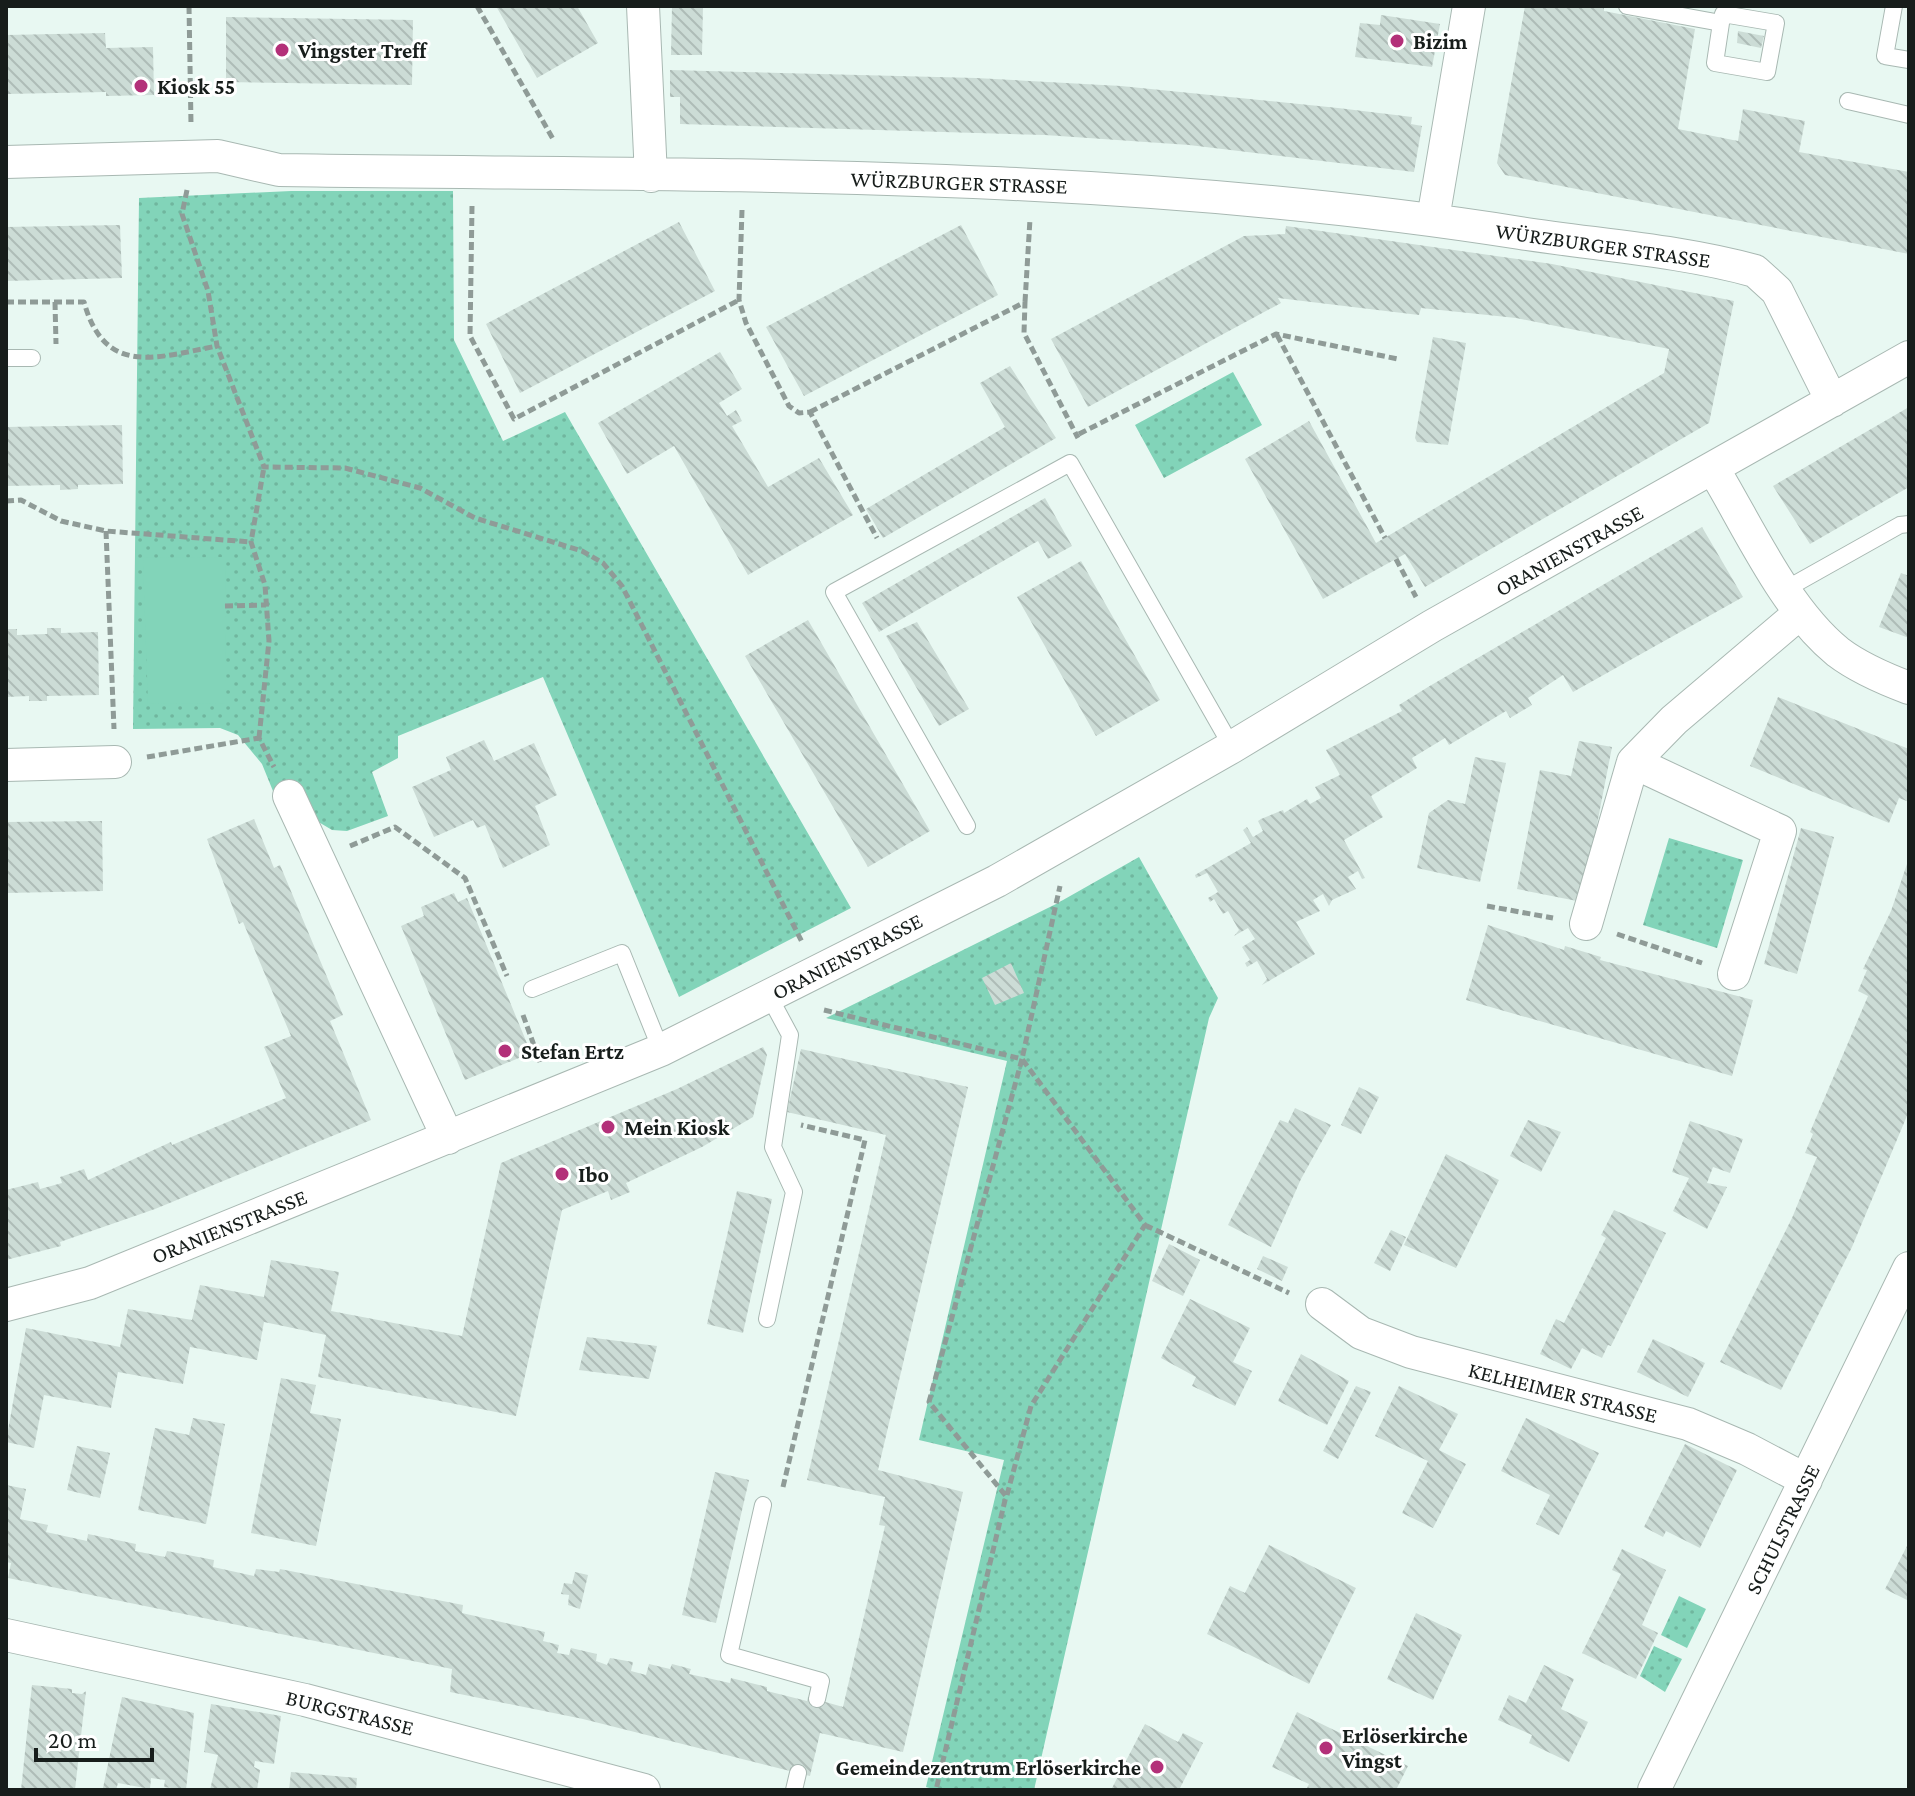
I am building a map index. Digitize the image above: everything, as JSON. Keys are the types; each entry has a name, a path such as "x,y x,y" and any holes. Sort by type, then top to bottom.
{"street":[{"path":"643,6 651,176"},
{"path":"1433,219 1469,6"},
{"name":"WÜRZBURGER STRASSE","path":"6,162 218,156 279,170 1030,182 1234,196 1433,219 1755,271 1777,291 1832,401"},
{"name":"ORANIENSTRASSE","path":"6,1305 90,1283 661,1050 1063,845 1432,626 1714,470 1909,357"},
{"path":"1714,470 1793,601 1838,652 1882,678 1909,688"},
{"path":"1586,924 1633,762 1793,601"},
{"path":"6,765 115,762"},
{"path":"1633,762 1780,831 1734,974"},
{"path":"289,796 448,1138"},
{"name":"SCHULSTRASSE","path":"1654,1790 1909,1268"},
{"name":"KELHEIMER STRASSE","path":"1322,1304 1361,1333 1411,1352 1688,1424 1735,1443 1806,1480"},
{"name":"BURGSTRASSE","path":"6,1635 305,1700 625,1787"}],"lane":[{"path":"1627,6 1721,23"},
{"path":"1894,6 1885,56 1909,60"},
{"path":"1723,14 1776,23 1767,72 1715,63 1721,23 1723,14"},
{"path":"1848,101 1909,115"},
{"path":"6,358 32,358"},
{"path":"967,826 834,592 1070,463 1232,747"},
{"path":"1793,601 1900,525 1909,524"},
{"path":"532,989 622,953 661,1050"},
{"path":"767,1319 794,1192 773,1147 790,1035 769,996"},
{"path":"763,1505 729,1655 821,1681 817,1699"},
{"path":"794,1790 798,1773"}],"path":[{"path":"189,6 192,157 182,214 208,291 217,346 264,467 251,542 265,585 269,641 259,738 289,796"},
{"path":"477,6 573,174"},
{"path":"474,173 470,336 514,419 739,300"},
{"path":"743,177 739,300 746,323 789,406 799,413 810,412 1025,302"},
{"path":"1030,182 1024,333 1079,434 1276,334 1398,359"},
{"path":"6,302 84,302 89,320 116,350 144,360 217,346"},
{"path":"1276,334 1385,538"},
{"path":"810,412 889,560"},
{"path":"264,467 345,468 420,488 475,518 582,551 603,563 622,586 817,972"},
{"path":"6,501 21,500 61,521 106,531 251,542"},
{"path":"106,531 115,762 259,738"},
{"path":"225,606 266,605"},
{"path":"319,861 395,827 465,878 510,982"},
{"path":"1006,1496 929,1402 1022,1059 1060,885 1063,845"},
{"path":"769,996 1022,1059 1145,1225 1277,1289 1322,1304"},
{"path":"520,1008 551,1093"},
{"path":"763,1505 780,1497 865,1140 777,1119"},
{"path":"936,1790 1006,1496 1031,1406 1145,1225"}],"green space":[{"path":"291,191 453,191 454,340 503,441 565,412 851,908 679,997 543,677 398,736 398,758 372,772 388,816 347,831 332,830 275,796 262,764 238,735 220,728 133,729 139,198"},
{"path":"1233,372 1262,425 1164,478 1135,425"},
{"path":"225,557 226,703 148,704 143,558"},
{"path":"1669,838 1743,860 1717,948 1643,925"},
{"path":"1139,857 1218,998 1209,1018 1034,1790 936,1790 926,1787 1004,1460 919,1440 1007,1061 826,1018 1056,904"},
{"path":"1679,1596 1706,1609 1687,1648 1661,1635"},
{"path":"1654,1646 1682,1659 1665,1692 1640,1676"}],"building":[{"path":"496,6 577,6 598,43 537,78"},
{"path":"672,6 703,6 702,55 671,55"},
{"path":"1525,6 1604,6 1604,11 1695,29 1678,129 1738,141 1743,109 1805,121 1799,152 1909,172 1909,254 1505,175 1497,163"},
{"name":"Bizim","path":"1381,15 1440,24 1432,67 1355,57 1360,23 1380,25"},
{"path":"226,17 413,20 412,85 226,82"},
{"path":"1738,31 1764,36 1761,48 1737,43"},
{"path":"105,33 106,48 153,47 154,95 106,96 106,92 6,94 6,35"},
{"path":"670,70 976,78 1121,86 1412,117 1411,124 1422,126 1414,172 1189,145 1045,135 680,124 680,97 670,97"},
{"path":"679,222 715,291 520,393 486,324"},
{"path":"120,225 122,278 6,281 6,227"},
{"path":"961,225 998,295 804,396 766,327"},
{"path":"1286,226 1552,264 1734,301 1709,423 1425,587 1405,554 1323,599 1245,459 1309,421 1376,543 1664,373 1669,349 1516,318 1421,308 1419,315 1278,298 1281,303 1088,407 1051,339 1244,236 1285,234"},
{"path":"1433,337 1466,343 1448,445 1417,442 1415,438"},
{"path":"720,352 742,389 719,403 727,416 736,410 742,421 732,426 768,487 819,458 853,515 748,575 674,446 627,474 598,423"},
{"path":"1010,366 1056,438 883,538 866,509 1005,427 980,383"},
{"path":"1909,407 1909,487 1810,544 1773,486"},
{"path":"122,425 123,484 78,485 78,489 60,490 60,485 6,486 6,427"},
{"path":"1045,498 1072,546 1048,559 1038,541 879,632 862,603"},
{"path":"1702,527 1743,597 1573,692 1563,675 1528,698 1532,705 1510,718 1506,711 1449,745 1445,738 1412,758 1417,768 1371,796 1383,817 1344,840 1365,878 1362,879 1358,871 1348,877 1356,889 1332,900 1329,906 1323,894 1313,900 1320,911 1296,922 1315,954 1262,985 1267,979 1257,961 1247,967 1245,963 1250,960 1242,947 1255,939 1248,928 1234,936 1239,930 1228,911 1223,914 1214,899 1210,902 1208,898 1218,892 1207,873 1196,878 1195,875 1251,843 1243,830 1247,827 1253,837 1263,831 1258,821 1261,819 1283,810 1284,813 1307,799 1310,804 1321,798 1315,787 1340,775 1326,750 1402,711 1399,705 1428,687"},
{"path":"1081,561 1160,700 1096,736 1017,597"},
{"path":"1901,573 1909,576 1909,638 1879,627"},
{"path":"808,620 930,831 868,867 745,656"},
{"path":"917,622 969,709 939,726 886,636"},
{"path":"47,628 61,628 61,633 98,632 99,695 47,696 47,701 29,701 29,696 6,697 6,629 17,629 17,635 47,634"},
{"path":"1778,697 1909,749 1909,802 1899,798 1889,823 1750,766"},
{"path":"484,740 494,761 534,743 557,795 535,806 550,845 503,868 485,825 477,828 473,820 434,837 412,787 451,770 446,757"},
{"path":"1579,741 1612,747 1582,902 1517,889 1540,770 1571,776"},
{"path":"1475,757 1506,763 1480,882 1417,868 1429,813 1448,800 1465,804"},
{"path":"254,819 274,868 280,865 343,1015 330,1021 371,1120 155,1209 60,1242 61,1246 6,1260 6,1190 38,1182 40,1189 62,1183 60,1177 84,1169 88,1180 171,1142 172,1145 286,1098 264,1047 291,1036 243,922 239,924 207,839"},
{"path":"102,821 103,891 6,893 6,822"},
{"path":"1801,828 1834,837 1797,974 1764,964"},
{"path":"1909,858 1909,1111 1852,1247 1781,1390 1720,1362 1792,1218 1817,1157 1805,1153 1813,1134 1810,1132 1868,996 1858,991 1867,970 1863,969 1891,911"},
{"path":"454,893 458,902 467,898 531,1053 465,1080 401,926 424,916 421,907"},
{"path":"1488,925 1564,950 1565,946 1601,957 1600,960 1753,1000 1732,1076 1466,1000"},
{"path":"1011,963 1024,993 995,1005 982,978"},
{"path":"763,1047 767,1055 753,1117 702,1147 626,1183 630,1192 611,1200 608,1191 562,1210 516,1416 318,1377 326,1335 264,1322 257,1360 190,1347 183,1384 118,1372 111,1408 44,1395 34,1448 6,1442 26,1328 120,1347 128,1309 192,1320 200,1285 264,1297 271,1260 339,1272 331,1311 462,1336 501,1163 677,1089"},
{"path":"801,1049 968,1087 878,1470 963,1492 903,1752 820,1733 810,1776 583,1719 450,1692 452,1669 8,1578 11,1563 6,1562 6,1485 26,1489 20,1519 48,1525 46,1532 87,1541 88,1534 136,1544 135,1551 165,1557 167,1551 214,1560 213,1567 254,1576 256,1569 279,1572 280,1569 463,1605 462,1613 545,1632 543,1641 559,1645 557,1653 569,1655 571,1648 597,1654 596,1661 607,1665 610,1658 633,1662 631,1671 646,1675 649,1664 670,1669 672,1664 691,1669 689,1674 730,1683 731,1678 767,1687 767,1691 807,1701 808,1697 843,1707 885,1526 879,1525 885,1497 807,1480 886,1135 787,1112"},
{"path":"1359,1087 1379,1097 1361,1134 1341,1125"},
{"path":"1295,1108 1331,1125 1301,1179 1271,1247 1228,1225 1280,1120 1288,1123"},
{"path":"1528,1120 1561,1132 1541,1172 1510,1156"},
{"path":"1690,1121 1743,1139 1730,1173 1713,1167 1707,1183 1727,1187 1707,1229 1673,1211 1689,1178 1672,1172"},
{"path":"1446,1154 1499,1180 1456,1268 1404,1245"},
{"path":"737,1191 772,1199 743,1333 707,1324"},
{"path":"1614,1210 1666,1233 1611,1346 1608,1345 1602,1358 1582,1348 1571,1369 1540,1354 1556,1319 1564,1323 1606,1238 1601,1235"},
{"path":"1391,1230 1406,1237 1390,1271 1374,1263"},
{"path":"1169,1244 1200,1260 1183,1296 1152,1281"},
{"path":"1263,1256 1288,1267 1282,1281 1257,1269"},
{"path":"1190,1299 1250,1328 1233,1362 1252,1371 1235,1406 1192,1386 1196,1377 1161,1358"},
{"path":"587,1337 657,1346 649,1379 579,1370"},
{"path":"1653,1339 1705,1363 1688,1397 1637,1372"},
{"path":"1301,1354 1349,1381 1327,1425 1278,1401"},
{"path":"281,1378 316,1385 310,1413 341,1419 316,1546 251,1533"},
{"path":"1356,1386 1371,1392 1338,1459 1323,1451"},
{"path":"1399,1386 1458,1414 1439,1450 1466,1464 1433,1528 1402,1513 1428,1461 1375,1436"},
{"path":"193,1418 225,1424 206,1524 138,1510 155,1428 189,1435"},
{"path":"1526,1418 1599,1453 1559,1535 1536,1524 1550,1495 1501,1471"},
{"path":"1685,1444 1737,1470 1700,1548 1666,1531 1663,1537 1644,1527"},
{"path":"77,1446 110,1453 100,1498 67,1490"},
{"path":"715,1472 749,1480 716,1623 682,1615"},
{"path":"1909,1542 1909,1601 1885,1589"},
{"path":"1269,1545 1356,1588 1309,1684 1207,1634 1230,1586 1245,1593"},
{"path":"1622,1549 1666,1570 1642,1625 1658,1633 1636,1679 1582,1653 1621,1574 1612,1570"},
{"path":"575,1572 588,1575 580,1609 568,1605 569,1595 561,1594 564,1583 572,1584"},
{"path":"1416,1613 1462,1635 1433,1700 1387,1679"},
{"path":"1544,1665 1574,1679 1561,1709 1588,1722 1569,1762 1529,1743 1532,1735 1498,1720 1509,1695 1526,1703"},
{"path":"32,1685 72,1689 72,1693 82,1694 86,1691 75,1790 21,1790"},
{"path":"122,1697 194,1713 186,1790 164,1787 165,1780 151,1778 150,1789 118,1783 116,1790 103,1788"},
{"path":"211,1704 281,1716 274,1764 255,1761 254,1767 260,1770 257,1790 210,1790 218,1755 204,1752"},
{"name":"Erlöserkirche Vingst","path":"1297,1712 1408,1766 1396,1790 1306,1790 1309,1784 1272,1767"},
{"name":"Gemeindezentrum Erlöserkirche","path":"1145,1724 1178,1742 1183,1733 1203,1743 1179,1790 1111,1790"},
{"path":"291,1772 357,1778 356,1790 289,1790"}],"place":[{"name":"Bizim","path":"1397,41"},
{"name":"Vingster Treff","path":"282,50"},
{"name":"Kiosk 55","path":"141,86"},
{"name":"Stefan Ertz","path":"505,1051"},
{"name":"Mein Kiosk","path":"608,1127"},
{"name":"Ibo","path":"562,1174"},
{"name":"Erlöserkirche Vingst","path":"1326,1748"},
{"name":"Gemeindezentrum Erlöserkirche","path":"1157,1767"}]}
